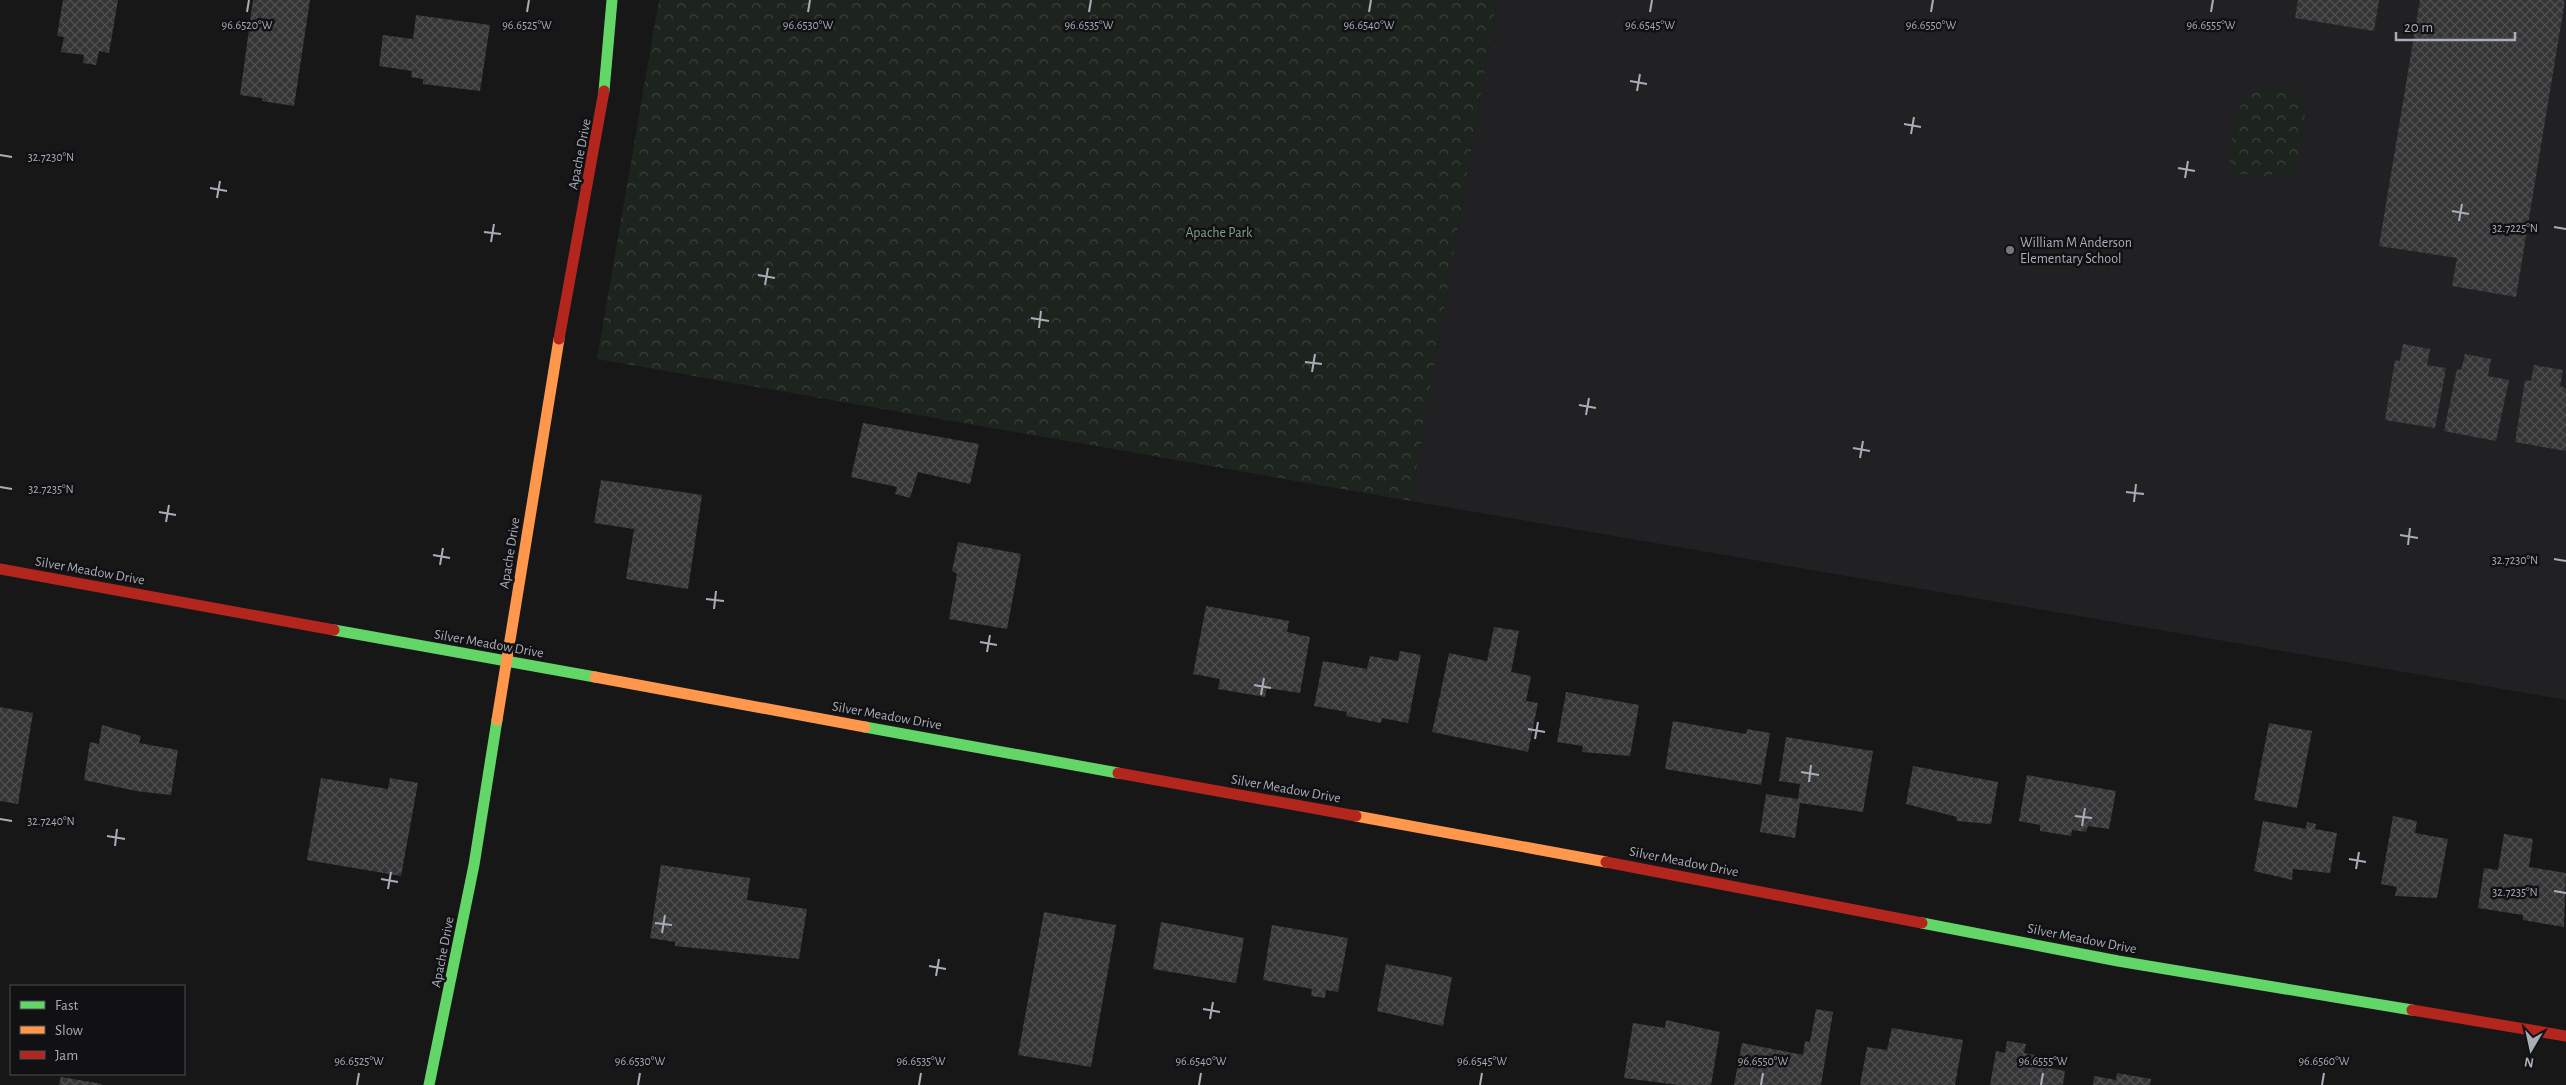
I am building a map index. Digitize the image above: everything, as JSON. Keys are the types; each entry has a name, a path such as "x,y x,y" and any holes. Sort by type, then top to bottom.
{"street":[{"name":"Apache Drive","path":"429,1085 474,865 562,317 602,111 612,25 612,0"},
{"name":"Silver Meadow Drive","path":"0,569 1626,865 2118,961 2566,1036"}],"shaded area":[{"name":"William M Anderson Elementary School","path":"1497,0 2566,0 2566,700 1411,501"}],"green space":[{"name":"Apache Park","path":"659,0 1497,0 1411,501 597,359"},
{"path":"2266,86 2292,90 2302,102 2305,117 2303,137 2298,156 2291,171 2265,176 2235,173 2228,156 2240,107 2252,93"}],"building":[{"path":"63,0 118,0 109,53 99,51 96,65 83,63 84,55 61,52 64,37 57,36"},
{"path":"253,0 310,0 294,106 240,95"},
{"path":"2298,0 2379,0 2374,31 2295,18"},
{"path":"2420,0 2565,0 2516,297 2452,286 2457,258 2379,246"},
{"path":"416,15 490,25 480,91 423,84 423,79 411,77 412,71 379,66 383,35 413,39"},
{"path":"2403,344 2430,349 2427,365 2446,368 2435,428 2385,420 2395,360 2400,361"},
{"path":"2465,354 2491,359 2488,376 2509,380 2496,441 2444,431 2457,369 2461,370"},
{"path":"2534,365 2563,370 2560,386 2566,388 2566,451 2515,442 2525,380 2531,381"},
{"path":"863,423 979,444 970,484 918,472 910,498 895,494 897,487 851,477"},
{"path":"601,480 702,495 688,589 626,579 634,529 594,523"},
{"path":"958,542 1021,554 1007,629 949,619 957,574 952,571"},
{"path":"1206,606 1289,621 1287,632 1310,637 1300,693 1267,688 1265,697 1218,689 1220,679 1193,674"},
{"path":"1494,627 1519,631 1511,672 1531,676 1526,701 1538,703 1528,752 1432,732 1449,653 1487,661"},
{"path":"1400,651 1421,655 1408,723 1382,718 1381,723 1346,716 1347,712 1314,706 1323,661 1367,669 1370,656 1398,661"},
{"path":"1566,692 1639,705 1630,756 1582,752 1583,746 1557,742"},
{"path":"0,707 33,713 18,804 0,801"},
{"path":"1673,721 1746,734 1747,729 1770,733 1761,785 1665,769"},
{"path":"2269,723 2312,731 2297,808 2254,800"},
{"path":"102,725 141,736 139,743 178,750 171,795 136,791 84,780 90,742 99,744"},
{"path":"1786,737 1873,751 1863,812 1800,803 1795,838 1760,832 1766,794 1798,799 1800,784 1779,781"},
{"path":"1913,766 1998,782 1991,824 1956,821 1957,817 1906,804"},
{"path":"2027,775 2116,791 2109,829 2088,826 2086,832 2072,830 2071,836 2040,831 2040,825 2019,821"},
{"path":"321,778 388,789 390,778 418,783 401,876 307,860"},
{"path":"2393,816 2417,821 2415,833 2448,839 2437,898 2395,896 2397,887 2381,884"},
{"path":"2263,821 2306,829 2307,822 2316,824 2315,829 2337,833 2330,873 2293,869 2292,880 2254,871"},
{"path":"2504,834 2533,839 2529,867 2566,873 2564,927 2523,920 2523,915 2478,908 2484,868 2498,870"},
{"path":"661,865 750,878 747,900 807,909 799,959 675,946 675,942 650,938"},
{"path":"1044,912 1116,925 1091,1067 1018,1055"},
{"path":"1161,922 1244,938 1236,983 1153,969"},
{"path":"1272,925 1348,938 1338,992 1326,990 1325,998 1311,996 1312,989 1263,980"},
{"path":"1386,964 1452,977 1443,1026 1377,1011"},
{"path":"1816,1009 1833,1012 1821,1085 1734,1085 1742,1043 1803,1055 1805,1041 1810,1042"},
{"path":"1666,1020 1720,1032 1711,1085 1678,1085 1624,1078 1633,1023 1665,1028"},
{"path":"1892,1028 1963,1040 1955,1085 1860,1085 1867,1047 1887,1050"},
{"path":"2007,1041 2026,1044 2024,1053 2051,1058 2050,1068 2065,1071 2063,1085 1990,1085 1996,1051 2005,1053"},
{"path":"2117,1073 2151,1079 2150,1085 2093,1085 2094,1076 2116,1080"},
{"path":"61,1077 102,1084 102,1085 59,1085"}],"traffic: fast":[{"path":"604,91 612,0"},
{"path":"334,630 595,677"},
{"path":"429,1085 474,865 497,720"},
{"path":"865,727 1118,773"},
{"path":"1922,923 2118,961 2412,1010"}],"traffic: slow":[{"path":"497,720 559,339"},
{"path":"595,677 865,727"},
{"path":"1356,816 1606,862"}],"traffic: jam":[{"path":"559,339 604,91"},
{"path":"0,569 334,630"},
{"path":"1118,773 1356,816"},
{"path":"1606,862 1922,923"},
{"path":"2412,1010 2566,1036"}],"place":[{"name":"William M Anderson Elementary School","path":"2010,250"}]}
